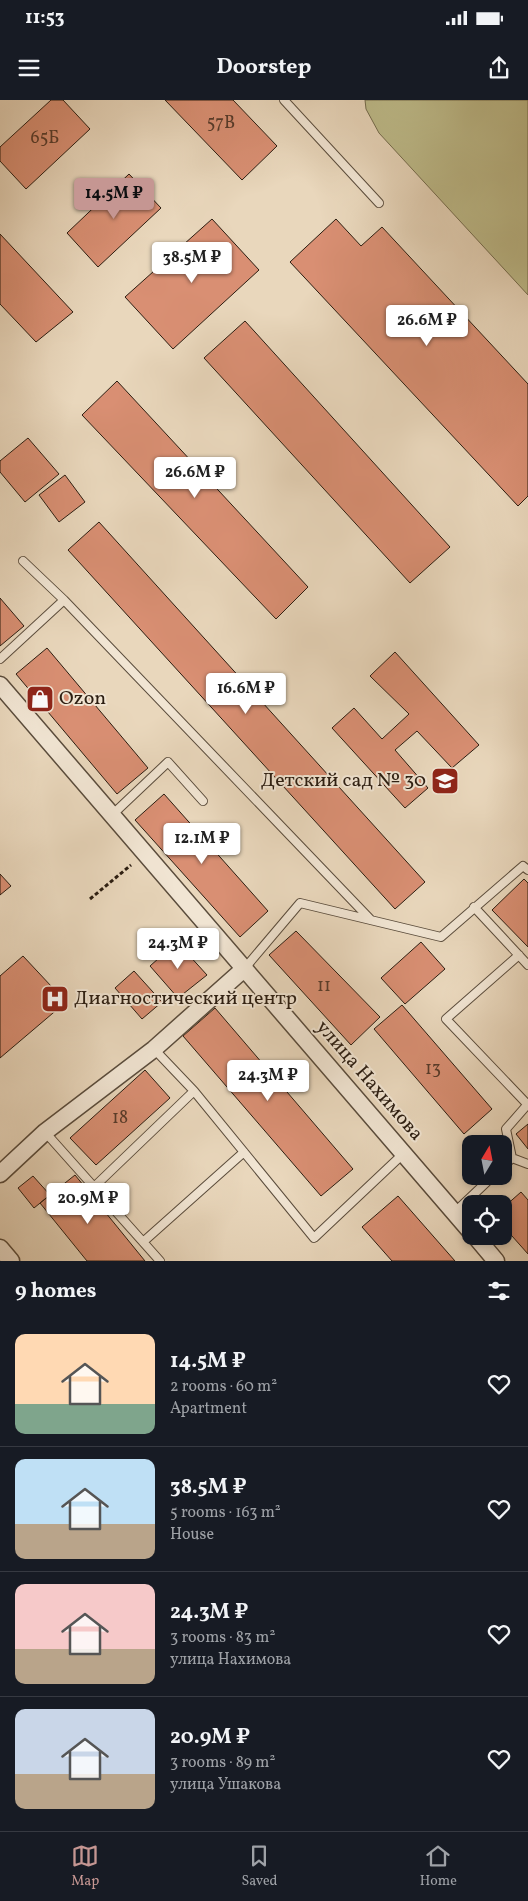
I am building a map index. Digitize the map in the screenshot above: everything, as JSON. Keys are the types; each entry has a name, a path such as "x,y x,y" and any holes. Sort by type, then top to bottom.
{"street":[{"name":"улица Нахимова","path":"0,685 462,1222"},
{"path":"0,1174 45,1132 154,1049 245,968"},
{"path":"483,1245 496,1261"},
{"path":"0,1248 11,1261"}],"lane":[{"path":"284,100 378,204"},
{"path":"23,561 64,600 372,920"},
{"path":"0,659 64,600"},
{"path":"112,815 168,762 203,801"},
{"path":"245,968 300,903 441,937 524,866 528,870"},
{"path":"474,907 528,965"},
{"path":"507,1135 506,1129 528,1104 446,1018 519,955"},
{"path":"154,1049 194,1092 314,1238 404,1154"},
{"path":"94,1187 194,1092"},
{"path":"45,1132 160,1261"},
{"path":"142,1242 244,1152"},
{"path":"512,1158 528,1164"},
{"path":"454,1213 484,1185"}],"path":[{"path":"90,899 145,853"}],"shaded area":[{"path":"365,100 528,100 528,295 379,133 366,109"}],"building":[{"path":"51,100 63,100 90,129 26,189 0,161 0,147"},
{"path":"165,100 233,100 277,146 242,180"},
{"path":"129,174 161,208 98,267 67,233"},
{"path":"212,219 259,270 173,349 125,297"},
{"path":"336,219 361,246 382,227 528,384 528,496 518,506 290,262"},
{"path":"0,234 73,312 36,342 0,304"},
{"path":"245,321 450,547 410,583 204,358"},
{"path":"117,381 308,587 276,619 82,415"},
{"path":"28,438 59,474 25,502 0,472 0,461"},
{"path":"65,475 85,502 59,522 39,495"},
{"path":"99,522 425,882 395,909 68,550"},
{"path":"0,598 24,626 0,646"},
{"path":"47,648 148,768 117,794 16,674"},
{"path":"395,652 479,745 452,768 417,731 395,750 428,788 405,808 332,728 354,708 382,739 409,714 370,676"},
{"path":"164,794 268,911 240,937 135,820"},
{"path":"0,874 11,886 0,895"},
{"path":"524,879 528,883 528,947 492,910"},
{"path":"296,931 380,1017 351,1045 269,955"},
{"path":"177,942 207,975 178,998 150,966"},
{"path":"421,942 445,969 405,1004 381,978"},
{"path":"23,956 66,1002 0,1058 0,976"},
{"path":"134,971 162,1002 142,1019 115,988"},
{"path":"402,1005 492,1109 464,1134 374,1029"},
{"path":"215,1008 353,1169 321,1196 183,1036"},
{"path":"145,1070 170,1098 96,1165 70,1138"},
{"path":"528,1124 528,1149 516,1134"},
{"path":"75,1175 145,1261 87,1261 40,1203"},
{"path":"33,1176 50,1195 34,1208 18,1188"},
{"path":"521,1192 528,1200 528,1254 512,1236 512,1200"},
{"path":"398,1196 455,1261 392,1261 362,1227"}],"place":[{"name":"Ozon","path":"40,699"},
{"name":"Детский сад № 30","path":"445,781"},
{"name":"Диагностический центр","path":"55,999"}]}
